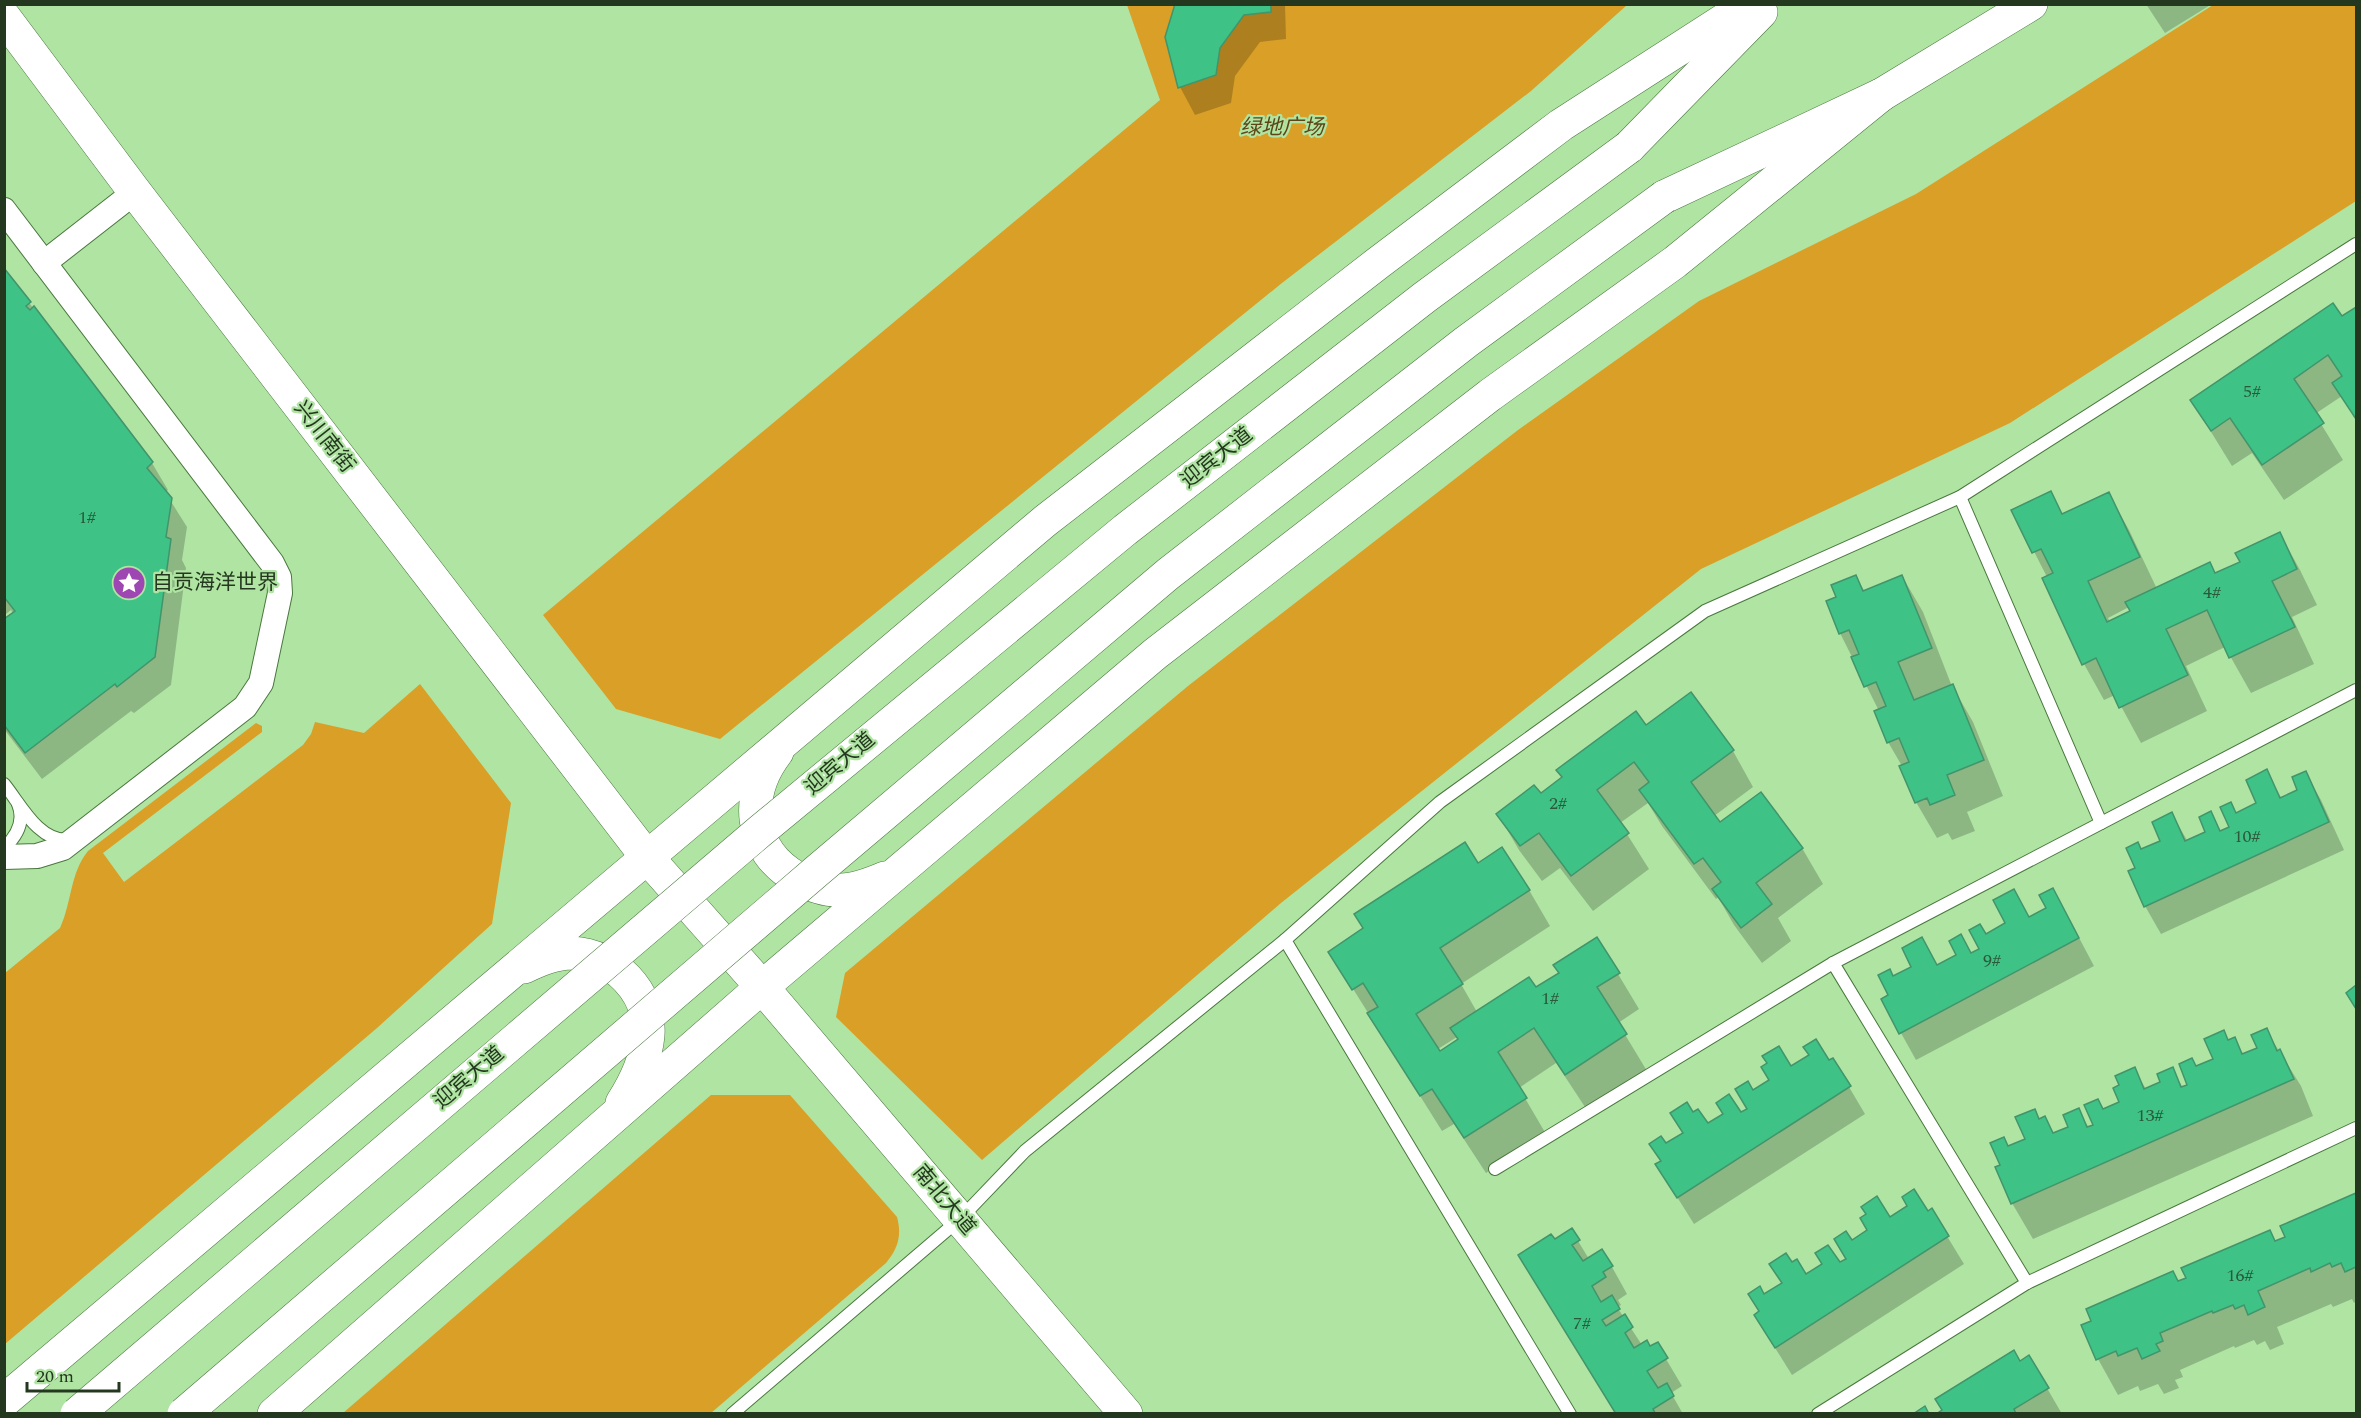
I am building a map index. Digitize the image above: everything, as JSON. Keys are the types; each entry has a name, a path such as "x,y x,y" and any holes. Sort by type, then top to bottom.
{"main road":[{"path":"4,1401 1045,521 1378,262 1561,125 1749,4"},
{"name":"迎宾大道","path":"77,1413 759,832 1125,530 1425,297 1629,147 1768,4"},
{"path":"184,1413 808,878 1168,574 1466,342 1664,196 1881,95 2031,4"},
{"name":"兴川南街","path":"4,17 135,192 646,856 762,987"},
{"path":"274,1413 762,987 1155,654 1490,395 1675,262 1881,95"},
{"path":"787,738 770,760 757,795 755,816 762,844 771,857 785,870 812,886 840,891 865,886 900,871"},
{"path":"507,974 546,957 571,953 595,957 621,972 637,991 644,1004 648,1034 635,1083 614,1117"},
{"name":"南北大道","path":"762,987 1126,1413"}],"street":[{"path":"44,263 135,192"},
{"path":"4,210 272,563 279,577 280,593 261,683 256,694 245,707 74,840 52,853 4,857"}],"lane":[{"path":"732,1413 960,1218 1025,1151 1286,939 1440,802 1705,611 1960,497 2356,244"},
{"path":"1960,497 2101,823"},
{"path":"1495,1169 1833,963 2356,690"},
{"path":"4,784 42,831 57,839 74,840"},
{"path":"4,848 19,827 21,817 17,801"},
{"path":"1286,939 1570,1413"},
{"path":"1833,963 2027,1283"},
{"path":"1818,1413 2027,1283 2356,1128"}],"green space":[{"name":"绿地广场","path":"1127,5 1627,5 1531,91 1282,283 720,739 616,709 543,615 1160,100"},
{"path":"2213,5 2356,5 2356,201 2010,423 1701,569 1281,903 982,1160 836,1017 845,973 1188,686 1518,430 1699,301 1916,194"},
{"path":"420,684 511,803 492,924 377,1028 5,1344 5,973 60,928 74,878 88,851 256,723 262,726 262,732 103,853 124,882 303,745 311,734 315,722 364,733"},
{"path":"711,1095 790,1095 897,1217 898,1242 886,1263 711,1413 343,1413"}],"building":[{"path":"1175,4 1271,4 1271,12 1244,15 1220,48 1216,75 1178,88 1165,37"},
{"path":"4,268 31,302 26,306 30,310 34,306 153,462 147,468 172,498 166,537 171,539 155,657 117,687 115,684 25,753 4,725 4,619 15,611 4,597"},
{"path":"2333,303 2342,316 2356,307 2356,419 2332,383 2342,376 2328,355 2294,379 2324,423 2262,465 2230,418 2211,431 2190,400"},
{"path":"2051,491 2062,514 2109,492 2140,557 2088,581 2107,622 2130,611 2125,602 2210,562 2215,573 2240,562 2235,553 2280,532 2297,569 2272,581 2295,627 2229,658 2207,610 2166,629 2188,675 2119,708 2096,658 2082,665 2042,578 2053,573 2041,549 2032,553 2011,510"},
{"path":"1856,575 1863,591 1902,575 1932,648 1898,662 1914,700 1953,684 1984,760 1947,775 1955,795 1930,805 1927,798 1915,803 1899,766 1909,762 1899,738 1887,743 1874,711 1886,706 1876,682 1864,687 1851,657 1859,654 1849,630 1839,634 1826,601 1836,597 1831,585"},
{"path":"1691,692 1734,750 1691,782 1720,822 1761,792 1803,848 1756,883 1772,904 1741,928 1712,889 1721,882 1703,858 1694,864 1639,790 1649,782 1634,762 1597,790 1629,833 1571,876 1539,833 1520,846 1496,814 1534,785 1541,793 1562,777 1556,770 1636,711 1646,725"},
{"path":"2267,769 2280,798 2297,790 2292,777 2306,771 2329,822 2144,907 2128,871 2135,868 2126,848 2138,842 2141,849 2160,841 2152,822 2172,812 2185,841 2205,832 2199,817 2211,811 2220,831 2229,827 2220,807 2231,802 2236,813 2256,803 2246,780"},
{"path":"1465,842 1478,863 1502,847 1530,890 1440,948 1463,984 1416,1014 1440,1051 1458,1039 1450,1028 1529,977 1536,987 1559,973 1553,965 1597,937 1620,973 1597,987 1627,1034 1565,1075 1534,1028 1498,1052 1527,1098 1464,1138 1432,1089 1420,1096 1367,1013 1378,1007 1363,983 1352,990 1328,952 1363,928 1354,914"},
{"path":"2053,888 2079,938 1899,1034 1881,999 1888,995 1878,975 1890,969 1893,976 1911,967 1902,948 1922,937 1937,965 1956,955 1949,941 1961,934 1971,953 1979,949 1969,930 1980,924 1986,934 2005,923 1993,900 2014,889 2029,917 2046,908 2039,895"},
{"path":"2356,985 2356,1009 2346,993"},
{"path":"2267,1028 2277,1051 2280,1049 2294,1079 2011,1204 1995,1167 2000,1165 1990,1143 2004,1137 2008,1146 2025,1139 2015,1117 2035,1109 2039,1119 2045,1116 2053,1133 2068,1127 2063,1115 2079,1108 2087,1127 2093,1125 2084,1105 2098,1099 2103,1109 2119,1102 2113,1088 2119,1085 2115,1076 2135,1067 2144,1089 2160,1082 2157,1074 2173,1067 2181,1087 2187,1085 2179,1064 2192,1058 2196,1066 2213,1059 2204,1039 2224,1030 2228,1040 2235,1037 2242,1054 2257,1048 2251,1035"},
{"path":"1816,1039 1829,1060 1833,1058 1851,1086 1677,1198 1655,1164 1661,1161 1649,1144 1661,1136 1666,1143 1683,1133 1670,1113 1687,1102 1693,1112 1698,1109 1708,1123 1723,1114 1716,1103 1729,1094 1741,1112 1747,1109 1735,1089 1748,1081 1753,1090 1769,1080 1761,1067 1767,1063 1762,1056 1779,1046 1791,1066 1809,1055 1803,1047"},
{"path":"1914,1189 1928,1211 1932,1208 1949,1236 1775,1348 1754,1315 1759,1311 1748,1294 1760,1286 1764,1294 1782,1283 1769,1264 1786,1253 1792,1262 1797,1259 1806,1274 1822,1264 1815,1253 1828,1245 1840,1262 1846,1259 1834,1239 1846,1231 1852,1240 1867,1230 1860,1218 1866,1214 1861,1207 1877,1196 1890,1217 1907,1206 1902,1197"},
{"path":"2356,1193 2356,1267 2345,1272 2341,1263 2332,1267 2330,1263 2311,1272 2310,1268 2258,1291 2265,1307 2248,1315 2244,1305 2235,1309 2233,1305 2213,1313 2212,1311 2160,1333 2163,1341 2156,1344 2160,1351 2142,1359 2137,1348 2118,1356 2116,1351 2096,1360 2081,1325 2091,1321 2086,1309 2173,1271 2178,1281 2186,1278 2181,1268 2270,1230 2275,1241 2285,1237 2280,1226"},
{"path":"1572,1228 1580,1240 1572,1245 1583,1261 1602,1249 1613,1266 1603,1272 1606,1277 1592,1286 1601,1302 1612,1295 1620,1309 1602,1320 1606,1326 1625,1314 1633,1327 1625,1333 1634,1348 1647,1340 1650,1346 1658,1342 1668,1358 1647,1371 1658,1388 1667,1383 1674,1396 1653,1409 1655,1413 1653,1414 1616,1414 1518,1255 1551,1234 1555,1239"},
{"path":"2014,1350 2020,1361 2029,1355 2049,1388 2014,1409 2016,1414 1936,1414 1942,1410 1935,1399"},
{"path":"1925,1406 1929,1414 1913,1414"}],"place":[{"name":"自贡海洋世界","path":"129,583"}]}
